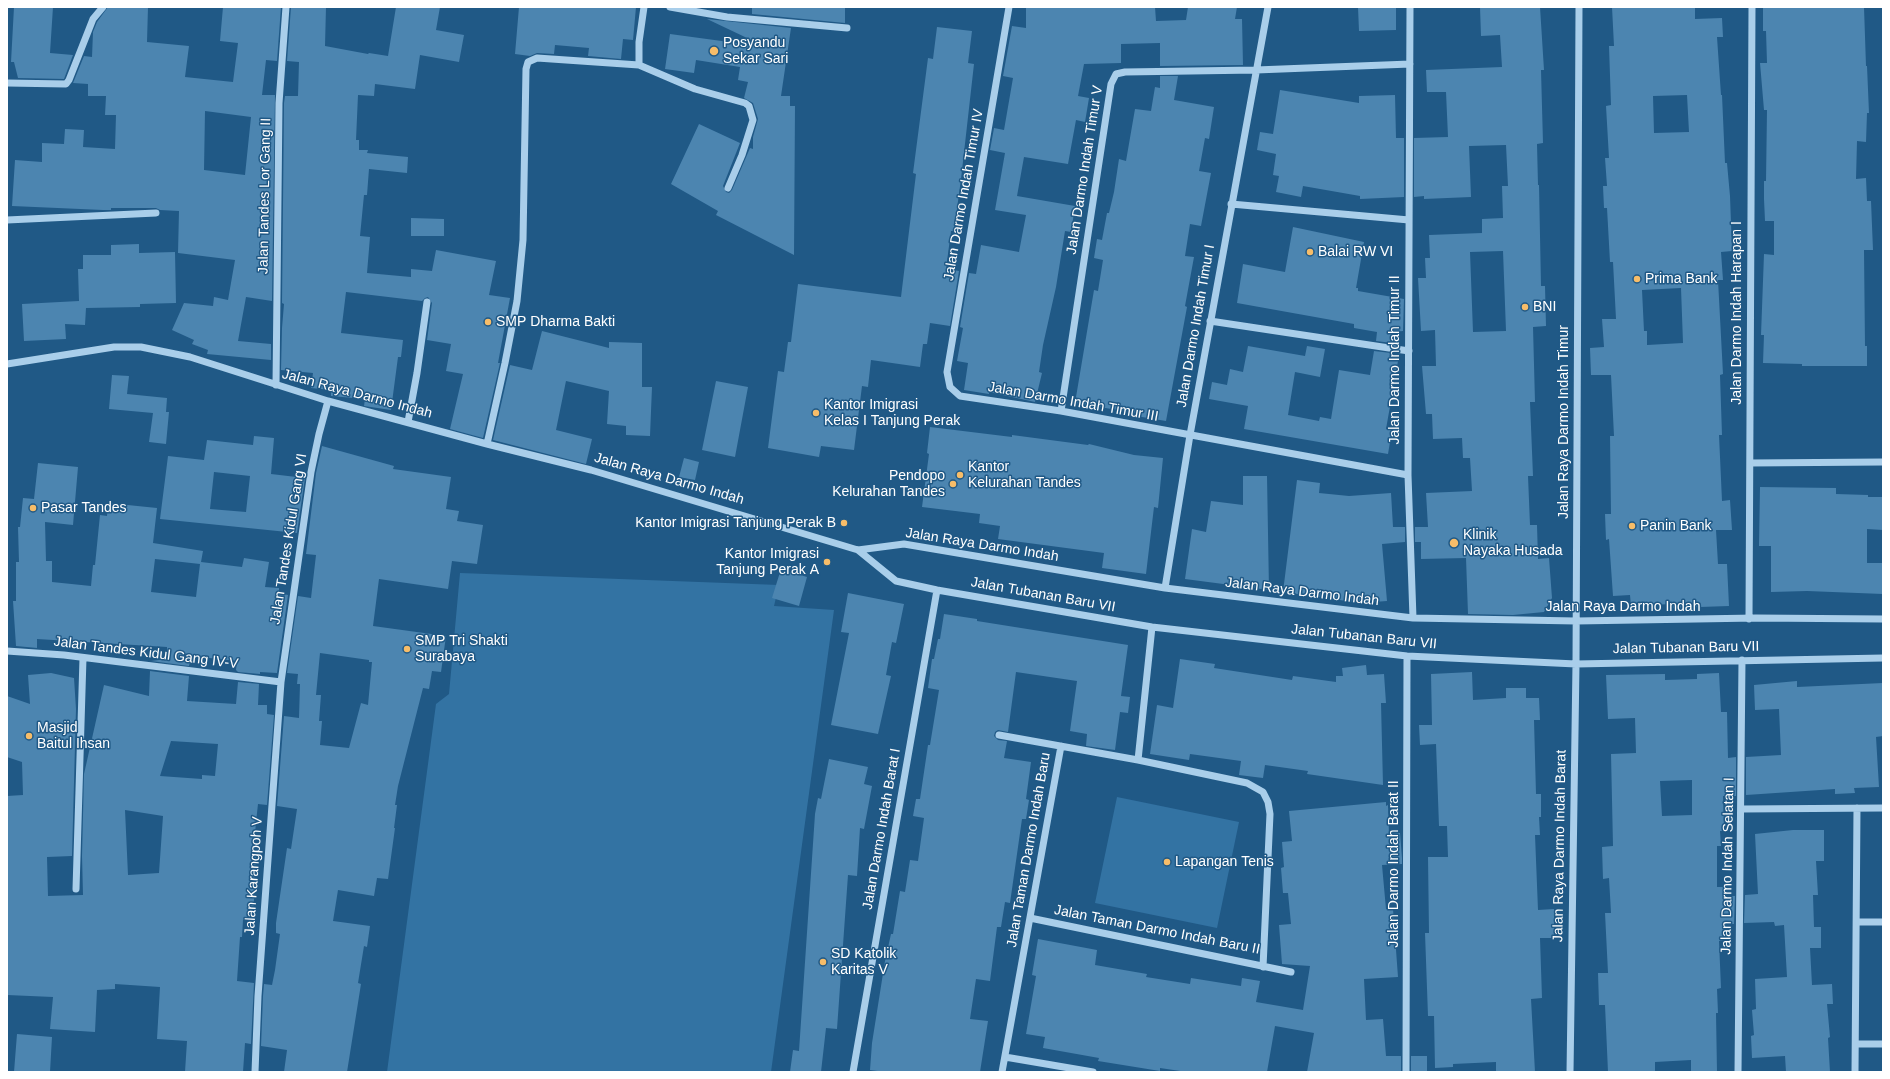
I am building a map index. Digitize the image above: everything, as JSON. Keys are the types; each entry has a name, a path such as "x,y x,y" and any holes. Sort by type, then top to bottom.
{"street":[{"path":"10,84 66,84 69,80 93,19 103,7"},
{"name":"Jalan Tandes Lor Gang II","path":"276,385 279,103 286,7"},
{"path":"639,65 644,7"},
{"path":"670,7 727,17 847,28"},
{"name":"Jalan Darmo Indah Timur IV","path":"950,387 947,372 1009,7"},
{"name":"Jalan Darmo Indah Timur I","path":"1165,588 1210,321 1268,7"},
{"name":"Jalan Darmo Indah Timur II","path":"1410,7 1408,475 1413,618"},
{"name":"Jalan Raya Darmo Indah Timur","path":"1576,621 1579,7"},
{"name":"Jalan Darmo Indah Harapan I","path":"1749,619 1752,7"},
{"path":"487,444 506,363 517,301 523,240 526,66 530,60 537,58 639,65 705,92 742,101 749,106 753,120 742,155 728,188"},
{"path":"1256,70 1410,64"},
{"name":"Jalan Darmo Indah Timur V","path":"1061,411 1113,78 1116,74 1125,72 1256,70"},
{"path":"1231,204 1409,220"},
{"path":"7,220 156,213"},
{"path":"408,422 417,373 427,302"},
{"path":"1210,321 1408,351"},
{"name":"Jalan Raya Darmo Indah","path":"7,364 114,347 141,347 190,357 328,401 487,444 591,470 858,550 904,544 1165,588 1413,618 1576,621 1883,619"},
{"name":"Jalan Darmo Indah Timur III","path":"950,387 960,396 1061,411 1408,475"},
{"name":"Jalan Tandes Kidul Gang VI","path":"281,682 311,472 328,401"},
{"path":"1750,463 1883,462"},
{"name":"Jalan Tubanan Baru VII","path":"858,550 896,581 937,590 1152,627 1407,656 1576,664 1883,658"},
{"name":"Jalan Darmo Indah Barat I","path":"853,1072 937,590"},
{"name":"Jalan Raya Darmo Indah Barat","path":"1570,1072 1576,621"},
{"path":"1138,760 1152,627"},
{"name":"Jalan Tandes Kidul Gang IV-V","path":"7,651 83,658 281,682"},
{"name":"Jalan Darmo Indah Barat II","path":"1406,1072 1407,656"},
{"path":"76,889 83,658"},
{"name":"Jalan Darmo Indah Selatan I","path":"1738,1072 1742,809 1742,660"},
{"name":"Jalan Karangpoh V","path":"256,1072 258,996 281,682"},
{"path":"999,735 1061,746"},
{"name":"Jalan Taman Darmo Indah Baru","path":"1002,1072 1061,746 1138,760"},
{"name":"Jalan Taman Darmo Indah Baru II","path":"1030,918 1263,967 1270,814 1268,802 1263,792 1247,783 1138,760"},
{"path":"1855,1072 1857,808"},
{"path":"1742,809 1883,808"},
{"path":"1857,922 1883,922"},
{"path":"1263,967 1291,972"},
{"path":"1856,1044 1883,1044"},
{"path":"1005,1057 1093,1072"}],"shaded area":[{"path":"460,573 779,585 774,606 834,610 771,1072 387,1072 436,704 449,694"},
{"name":"Lapangan Tenis","path":"1117,797 1239,822 1217,928 1095,903"}],"building":[{"path":"14,7 53,7 50,53 73,55 64,79 18,78 14,62 11,62"},
{"path":"108,7 148,7 147,42 189,46 185,77 233,82 238,43 220,41 223,7 281,7 277,61 266,60 262,95 275,95 272,301 246,297 238,341 271,344 271,360 207,354 208,350 192,344 194,340 172,330 184,303 213,306 214,297 228,300 235,260 178,253 179,211 160,210 156,208 111,208 111,210 103,210 12,206 15,160 42,162 42,143 64,144 65,129 84,130 83,147 115,149 116,115 105,115 106,96 88,96 88,84 73,83 84,56 92,57 93,32 97,22","holes":["205,111 251,117 245,175 204,170"]},
{"path":"291,7 326,7 325,46 368,54 388,56 396,7 440,7 436,30 464,35 459,62 420,55 415,89 375,84 374,96 358,95 356,140 359,140 359,150 368,150 367,153 408,157 407,173 369,169 367,195 364,195 360,236 370,237 367,273 411,277 411,269 432,271 436,250 496,261 489,295 510,298 498,363 500,363 483,438 450,429 463,374 446,371 451,344 427,340 432,303 428,297 422,301 346,292 341,333 403,340 401,357 398,357 391,410 364,406 365,399 331,396 331,390 311,388 313,373 281,370 284,304 282,303 284,103 285,96 298,96 299,62 287,61"},
{"path":"519,7 636,7 633,40 623,39 621,59 588,56 589,48 555,45 554,54 537,53 530,56 515,54"},
{"path":"752,7 845,7 845,23 752,14"},
{"path":"1026,7 1155,7 1156,21 1186,20 1188,7 1237,7 1235,19 1242,19 1243,65 1160,66 1160,43 1121,44 1121,63 1084,64 1078,96 1089,98 1085,122 1076,120 1068,164 1024,157 1017,196 1075,206 1071,232 1065,231 1056,287 1043,345 1039,372 1042,373 1035,402 989,392 989,394 964,390 968,363 957,361 963,328 960,327 969,273 976,274 981,245 1019,252 1026,215 995,210 1005,153 990,150 994,128 1004,130 1013,78 1003,76 1012,26 1026,28"},
{"path":"1358,7 1396,7 1396,30 1359,31"},
{"path":"1480,7 1540,7 1544,70 1541,70 1543,143 1537,144 1541,286 1545,286 1546,326 1533,327 1535,402 1530,402 1533,476 1528,476 1530,525 1537,525 1538,559 1549,558 1552,598 1544,612 1513,615 1468,614 1466,558 1421,559 1421,542 1415,542 1415,527 1428,527 1426,493 1472,491 1470,458 1463,458 1462,438 1433,439 1432,414 1426,414 1422,366 1436,366 1435,330 1421,331 1418,278 1426,278 1425,258 1430,258 1429,235 1482,233 1482,219 1503,218 1502,186 1508,186 1506,145 1469,146 1471,197 1424,199 1424,196 1414,197 1414,138 1448,137 1446,92 1427,92 1426,70 1502,67 1500,35 1481,36","holes":["1503,251 1506,331 1473,332 1470,252"]},
{"path":"1612,7 1695,7 1695,19 1722,18 1723,37 1717,37 1722,95 1725,163 1727,163 1730,196 1732,251 1721,252 1723,280 1718,280 1723,374 1720,375 1722,435 1719,435 1722,501 1730,500 1732,530 1716,530 1718,564 1727,564 1729,606 1671,608 1671,604 1631,606 1630,595 1613,596 1609,539 1606,540 1605,514 1611,514 1610,436 1614,436 1611,375 1591,375 1590,348 1604,347 1602,319 1616,319 1613,262 1610,262 1607,208 1604,208 1603,186 1607,186 1605,158 1609,158 1606,106 1611,105 1609,46 1614,46","holes":["1687,95 1689,132 1654,133 1653,96","1681,288 1683,343 1647,345 1647,331 1644,331 1642,290"]},
{"path":"1763,7 1864,7 1869,113 1867,113 1866,142 1857,141 1856,179 1866,178 1867,201 1871,201 1873,250 1864,250 1865,346 1867,346 1867,366 1802,366 1802,364 1763,363 1764,335 1761,335 1764,254 1774,255 1774,221 1765,221 1764,181 1766,181 1767,110 1764,110 1760,63 1767,63 1766,31 1763,31"},
{"path":"707,19 791,28 781,96 790,96 790,106 795,106 794,255 716,215 718,211 671,184 699,124 740,143 723,186 726,192 729,193 732,190 750,148 753,149 753,137 758,119 753,103 744,98 748,82 738,80 740,67 696,60 694,73 665,69 670,34 766,47"},
{"path":"937,27 972,31 968,63 974,64 954,231 951,231 946,269 959,271 950,326 930,323 927,344 923,344 920,367 871,360 868,387 862,386 854,450 821,446 819,457 768,448 778,371 784,372 788,342 791,342 798,284 901,297 916,174 913,173 928,58 933,59"},
{"path":"1160,76 1178,76 1174,100 1214,107 1209,139 1205,138 1199,171 1211,173 1201,226 1190,224 1185,256 1194,257 1185,306 1187,307 1166,421 1136,416 1136,413 1075,403 1094,290 1098,291 1103,260 1094,258 1097,239 1102,240 1107,213 1109,213 1114,192 1119,159 1126,161 1135,109 1151,111 1155,87 1160,88"},
{"path":"1280,90 1359,103 1359,96 1395,95 1396,138 1404,138 1404,197 1360,199 1360,196 1303,186 1301,197 1276,192 1279,176 1273,175 1276,154 1257,150 1260,132 1273,134"},
{"path":"411,218 444,219 444,236 411,236"},
{"path":"1293,227 1364,242 1356,288 1358,288 1358,291 1404,299 1403,331 1394,332 1392,343 1376,341 1377,332 1354,328 1354,324 1237,303 1243,264 1285,272"},
{"path":"139,244 139,253 175,252 176,303 140,304 140,307 86,308 85,325 65,324 66,339 24,341 22,304 79,301 78,269 83,269 83,255 111,255 111,245"},
{"path":"542,331 609,348 609,342 642,343 642,387 652,387 650,436 626,435 626,426 607,424 609,391 566,381 556,430 592,439 586,464 493,440 510,365 532,370"},
{"path":"1248,346 1305,356 1307,346 1325,349 1320,377 1295,372 1288,415 1319,421 1320,417 1331,419 1339,370 1370,375 1374,351 1391,353 1389,360 1398,361 1386,429 1392,430 1388,454 1244,429 1248,406 1209,399 1212,382 1227,385 1230,369 1243,372"},
{"path":"112,375 129,376 127,394 167,398 166,412 169,412 166,444 149,442 153,413 109,409"},
{"path":"716,381 748,387 735,457 702,450"},
{"path":"930,427 1012,437 1012,435 1089,444 1134,455 1163,458 1158,508 1154,507 1146,574 1102,568 1104,553 998,539 1000,526 979,523 980,514 922,507 929,454 927,453"},
{"path":"254,436 274,438 271,474 305,478 297,533 160,519 168,456 204,460 207,440 253,445","holes":["214,472 250,476 246,512 210,509"]},
{"path":"322,446 394,466 393,469 451,477 446,509 459,511 457,521 483,525 477,564 452,561 448,589 379,579 373,626 446,636 441,672 432,671 429,689 423,688 398,786 395,805 397,805 395,828 388,879 377,878 374,896 338,890 333,921 370,926 367,947 364,946 358,983 361,984 347,1072 284,1072 287,1050 261,1046 263,996 264,984 272,985 275,970 280,934 276,933 276,923 287,848 291,849 297,809 277,806 284,716 299,718 300,684 297,684 298,674 287,673 298,596 311,598 316,555 306,554 316,473","holes":["320,653 369,660 369,662 372,662 368,705 361,703 349,748 320,745 322,721 319,721 321,695 316,695"]},
{"path":"684,458 699,462 695,480 679,477"},
{"path":"38,463 78,467 73,525 45,522 46,561 52,561 52,582 91,586 93,565 95,565 100,515 107,516 108,503 157,508 153,543 203,551 201,562 242,567 244,558 269,562 265,587 279,588 279,593 288,595 277,673 260,672 260,674 238,672 236,670 237,661 191,656 189,666 151,661 167,659 167,647 37,639 37,648 16,646 13,601 16,601 16,562 19,562 18,527 20,527 23,498 34,499","holes":["155,559 200,564 196,597 151,592"]},
{"path":"1243,476 1267,476 1269,590 1185,579 1192,529 1206,532 1211,501 1243,505"},
{"path":"1297,480 1320,483 1319,493 1349,496 1391,493 1393,527 1405,527 1405,542 1382,544 1387,601 1361,603 1283,592"},
{"path":"1760,487 1836,488 1836,494 1883,497 1883,530 1867,529 1867,563 1883,563 1883,594 1807,591 1771,592 1771,546 1759,546"},
{"path":"781,569 807,577 799,606 772,598"},
{"path":"848,593 904,604 896,643 892,642 886,675 891,676 878,734 831,725 849,633 841,632"},
{"path":"944,614 977,619 977,621 1128,645 1121,696 1130,697 1128,713 1120,712 1115,750 1086,746 1087,734 1070,731 1077,681 1016,672 1008,732 998,730 995,732 994,736 998,740 1007,741 1004,758 1031,762 1026,799 1029,800 1026,819 1022,819 1010,903 1005,902 1001,927 997,927 990,981 976,979 970,1019 988,1021 980,1072 885,1072 870,1070 872,1043 885,961 891,934 893,934 900,891 905,892 910,860 918,861 924,818 913,816 916,799 920,799 928,745 930,745 939,690 928,688 932,659 934,659 938,639 940,639"},
{"path":"1180,659 1215,664 1214,668 1292,680 1293,676 1336,682 1336,676 1343,676 1342,668 1366,665 1367,675 1384,674 1386,703 1381,703 1383,785 1307,774 1308,771 1265,765 1263,778 1239,775 1241,761 1190,754 1189,760 1150,754 1157,705 1173,708"},
{"path":"150,671 189,676 187,701 236,704 238,682 259,684 258,705 267,705 267,714 274,715 267,805 258,804 256,822 253,857 256,857 253,921 243,920 242,937 240,937 237,981 254,983 251,1044 245,1043 243,1072 185,1072 187,1041 157,1039 160,987 115,984 115,989 97,990 95,1032 50,1029 53,997 7,995 7,796 23,795 22,762 7,757 7,696 30,704 28,675 51,673 74,678 76,709 72,856 47,857 48,896 83,895 82,856 84,774 104,685 149,696","holes":["171,741 218,744 215,776 202,775 202,779 160,776","125,810 163,816 159,873 128,875"]},
{"path":"1472,672 1473,700 1506,698 1506,688 1526,688 1526,698 1539,698 1540,720 1534,720 1536,794 1541,794 1541,817 1539,817 1540,835 1535,835 1538,910 1554,909 1554,938 1540,938 1542,998 1531,999 1535,1072 1496,1072 1496,1062 1453,1064 1453,1067 1435,1068 1434,1016 1428,1016 1425,933 1429,933 1428,857 1448,857 1447,826 1439,826 1436,744 1420,745 1419,725 1432,725 1431,674"},
{"path":"1719,673 1721,712 1727,712 1728,758 1736,757 1736,796 1723,796 1724,831 1720,831 1721,846 1717,846 1717,887 1724,887 1725,896 1735,896 1734,924 1726,924 1727,940 1719,941 1721,988 1717,989 1717,1072 1691,1072 1691,1060 1655,1062 1655,1072 1608,1072 1605,1005 1599,1005 1598,973 1608,973 1605,913 1611,913 1609,878 1603,879 1602,847 1613,846 1611,754 1636,753 1635,718 1608,719 1606,675 1665,674 1665,680 1697,679 1697,674","holes":["1692,780 1692,815 1662,816 1660,781"]},
{"path":"1797,681 1797,687 1883,683 1883,736 1876,737 1879,787 1854,788 1855,793 1835,794 1835,789 1746,795 1746,757 1781,755 1779,709 1755,710 1754,685"},
{"path":"829,759 868,767 864,784 872,786 864,829 860,828 857,876 848,875 837,1029 826,1028 821,1072 790,1072 793,1050 799,1051 815,814 818,798 821,799"},
{"path":"1386,802 1386,806 1388,805 1389,834 1400,833 1402,858 1402,864 1382,865 1386,909 1393,909 1398,977 1364,979 1366,1020 1383,1019 1386,1056 1401,1056 1401,1072 1307,1072 1314,1033 1275,1026 1267,1072 1187,1072 1160,1068 1160,1071 1098,1061 1099,1058 1043,1048 1045,1037 1026,1034 1036,976 1032,975 1038,939 1097,950 1095,965 1147,974 1146,977 1190,984 1191,978 1241,986 1242,978 1260,981 1256,1002 1303,1010 1310,966 1282,964 1279,925 1291,924 1288,893 1283,893 1281,868 1284,867 1282,842 1292,841 1289,811"},
{"path":"1793,830 1824,830 1824,861 1816,861 1818,895 1813,895 1814,927 1821,927 1821,948 1810,948 1812,985 1832,984 1833,1004 1827,1004 1830,1037 1828,1038 1830,1072 1786,1072 1785,1056 1752,1058 1751,1036 1754,1035 1752,1010 1756,1009 1755,979 1787,977 1784,925 1775,926 1774,922 1744,923 1745,895 1758,894 1755,834"},
{"path":"17,1034 52,1037 50,1072 14,1072"},
{"path":"1411,1056 1427,1056 1427,1072 1411,1072"}],"place":[{"name":"Posyandu Sekar Sari","path":"714,51"},
{"name":"Balai RW VI","path":"1310,252"},
{"name":"Prima Bank","path":"1637,279"},
{"name":"BNI","path":"1525,307"},
{"name":"SMP Dharma Bakti","path":"488,322"},
{"name":"Kantor Imigrasi Kelas I Tanjung Perak","path":"816,413"},
{"name":"Kantor Kelurahan Tandes","path":"960,475"},
{"name":"Pendopo Kelurahan Tandes","path":"953,484"},
{"name":"Pasar Tandes","path":"33,508"},
{"name":"Kantor Imigrasi Tanjung Perak B","path":"844,523"},
{"name":"Panin Bank","path":"1632,526"},
{"name":"Klinik Nayaka Husada","path":"1454,543"},
{"name":"Kantor Imigrasi Tanjung Perak A","path":"827,562"},
{"name":"SMP Tri Shakti Surabaya","path":"407,649"},
{"name":"Masjid Baitul Ihsan","path":"29,736"},
{"name":"Lapangan Tenis","path":"1167,862"},
{"name":"SD Katolik Karitas V","path":"823,962"}]}
